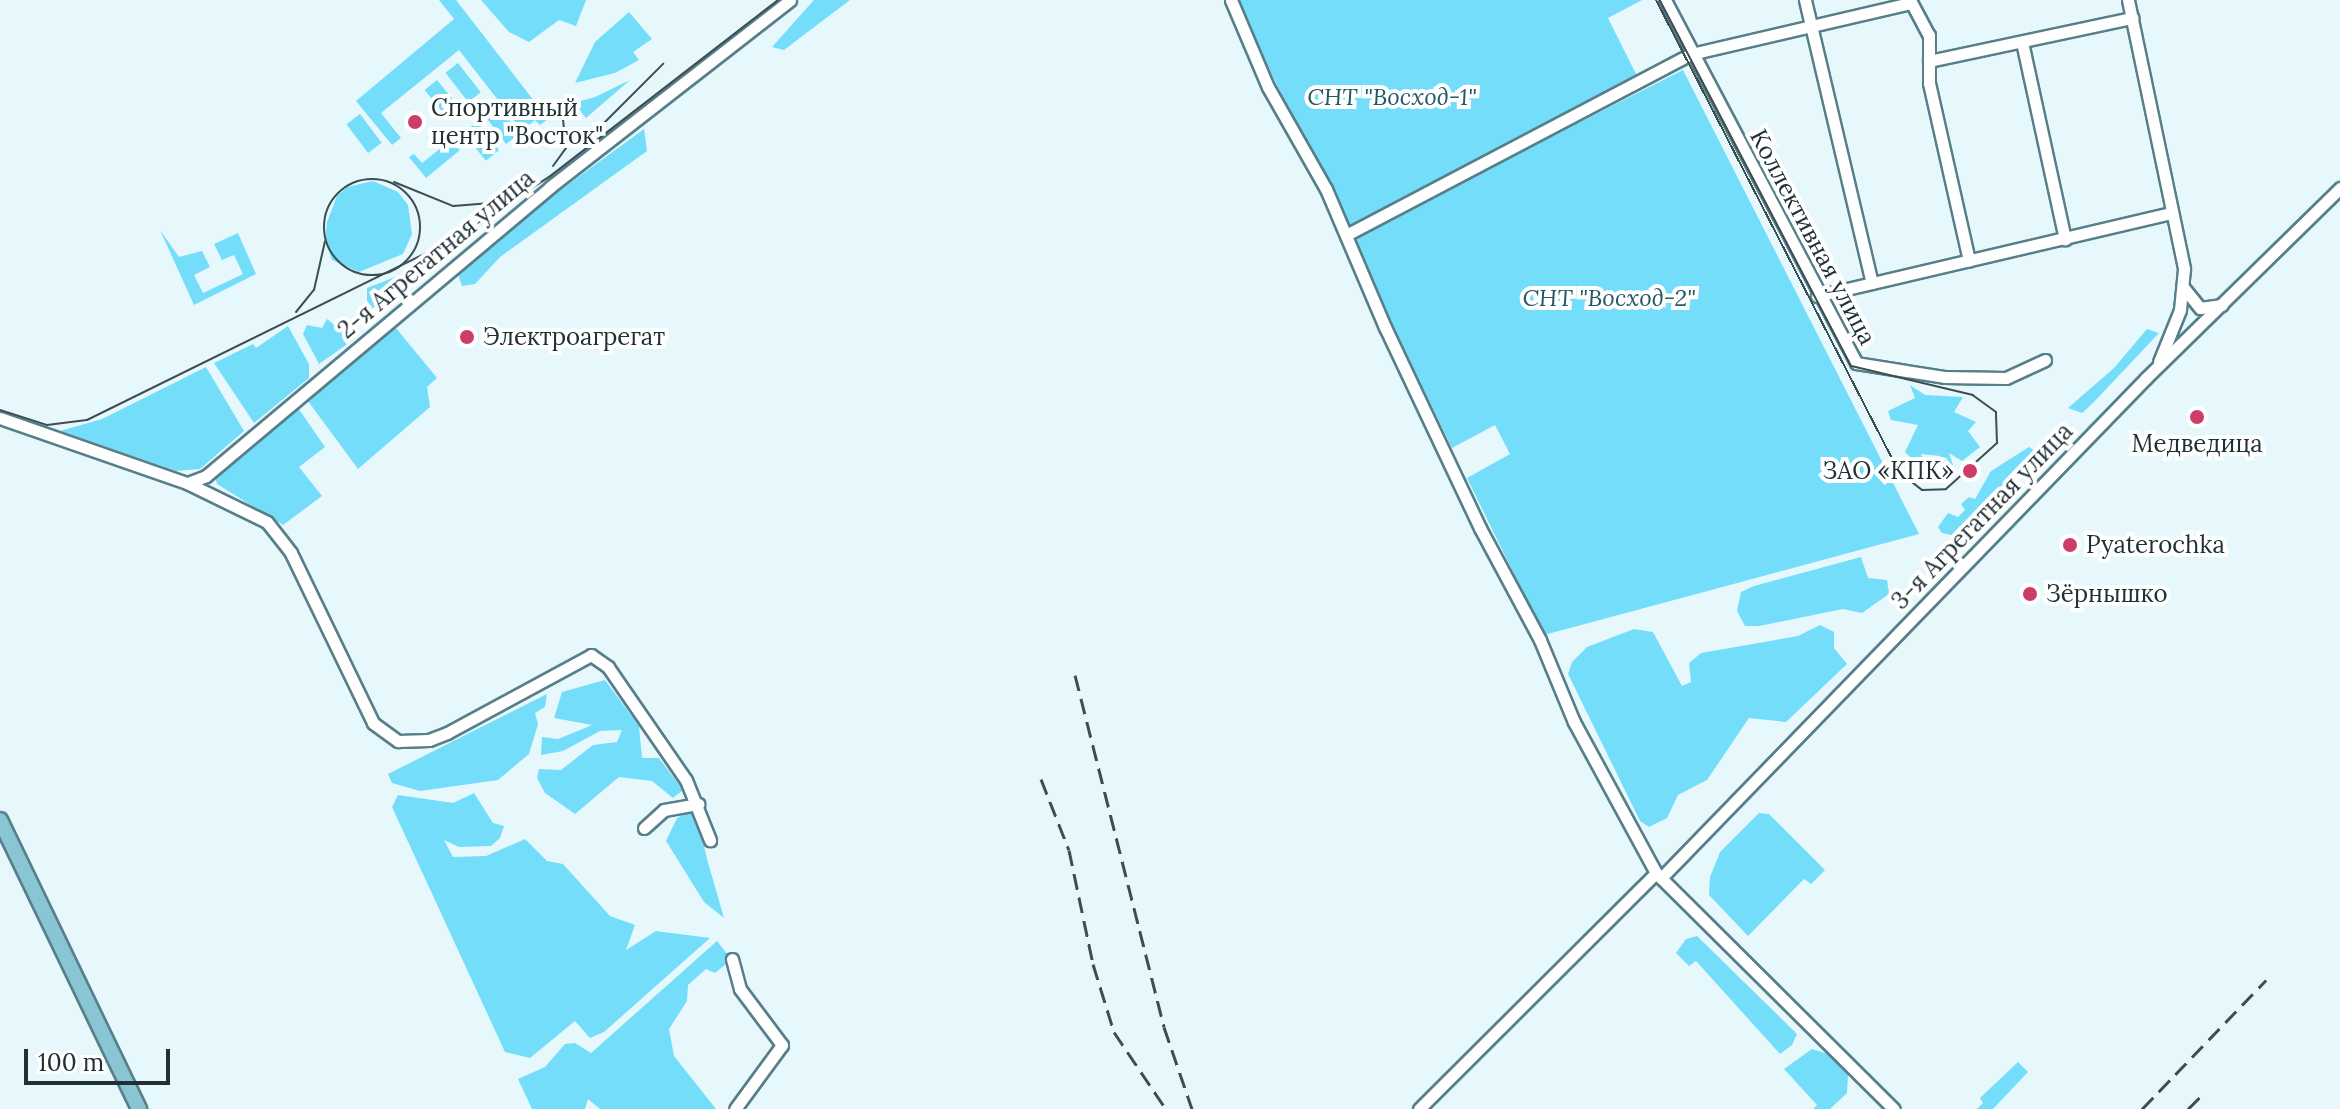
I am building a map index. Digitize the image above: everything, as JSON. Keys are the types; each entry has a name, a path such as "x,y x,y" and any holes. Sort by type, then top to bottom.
{"main road":[{"path":"0,820 139,1109"}],"street":[{"name":"2-я Агрегатная улица","path":"187,483 206,476 538,197 790,0"},
{"path":"1231,0 1268,87 1346,235 1480,528 1540,640 1574,722 1658,876 1894,1109"},
{"name":"Коллективная улица","path":"1665,0 1850,356 1866,367 2006,378 2045,360"},
{"path":"1805,0 1872,283"},
{"path":"2128,0 2183,287 2173,334 2146,378"},
{"path":"1346,235 1691,54 1911,1 1929,35 1929,61 1969,261"},
{"path":"1929,61 2132,18"},
{"path":"2022,42 2065,239"},
{"name":"3-я Агрегатная улица","path":"1419,1109 1658,876 2146,378 2340,188"},
{"path":"1817,296 2171,213"},
{"path":"2183,287 2200,308 2226,303"},
{"path":"0,418 187,483 248,510 282,538 363,706 388,737 429,740 527,693 591,655 629,697 698,804 710,840"},
{"path":"644,828 664,810 698,804"},
{"path":"732,959 740,989 782,1045 735,1109"}],"green space":[{"path":"439,0 456,0 548,119 540,125 535,120 522,131 459,50 381,113 401,138 392,145 356,101 454,19"},
{"path":"481,0 586,0 576,26 559,20 529,42 509,32"},
{"path":"814,0 850,0 784,50 772,47"},
{"name":"СНТ \"Восход-1\"","path":"1236,0 1642,0 1608,18 1639,80 1347,230"},
{"path":"629,12 652,39 633,52 639,60 615,73 575,83 595,42"},
{"path":"458,63 481,92 468,102 445,73"},
{"name":"СНТ \"Восход-2\"","path":"1683,70 1919,534 1544,635 1467,478 1510,454 1495,425 1452,448 1350,238"},
{"path":"437,80 460,108 447,118 425,90"},
{"path":"630,80 586,118 574,103 595,97"},
{"path":"498,105 520,134 506,144 484,115"},
{"path":"360,114 382,143 368,153 346,124"},
{"path":"477,122 499,150 486,161 464,132"},
{"path":"644,129 647,151 500,257 475,284 462,286 458,274 463,266 492,240"},
{"path":"451,140 460,150 426,178 409,157 414,154 422,163"},
{"path":"373,181 398,192 408,205 412,234 403,254 359,272 332,260 325,240 327,222 337,196 347,187"},
{"path":"160,230 179,257 202,251 210,267 194,275 203,293 243,274 234,255 222,260 214,244 238,233 256,274 194,305"},
{"path":"408,272 411,282 402,292 384,294 376,310 367,313 367,288"},
{"path":"327,319 353,340 319,364 303,334 307,325 322,328"},
{"path":"288,326 309,364 309,378 254,423 214,363 253,344 256,348"},
{"path":"388,327 396,328 437,378 427,387 430,407 358,469 305,397"},
{"path":"2147,329 2159,333 2092,404 2082,413 2068,408 2114,368"},
{"path":"206,367 244,431 200,469 176,471 60,431 102,419"},
{"path":"1910,385 1925,395 1963,397 1954,412 1976,422 1968,431 1980,447 1962,461 1949,453 1953,465 1947,468 1940,456 1921,454 1932,478 1905,452 1918,425 1891,420 1888,411 1915,398"},
{"path":"296,405 325,447 299,467 322,496 283,525 217,484 215,477"},
{"path":"2029,447 2040,454 1974,521 1956,536 1942,533 1938,527 1948,513 1958,517 1965,510 1961,504 1969,497 1975,499 1991,471"},
{"path":"1861,557 1868,578 1887,580 1889,594 1862,613 1843,609 1745,626 1737,611 1741,592 1754,586"},
{"path":"1820,625 1834,632 1834,648 1847,664 1786,722 1749,718 1707,780 1678,795 1667,818 1649,827 1640,821 1568,674 1572,662 1587,647 1634,629 1653,632 1682,686 1691,682 1689,663 1701,653 1798,636"},
{"path":"605,680 639,726 642,758 659,758 683,790 673,798 652,781 619,777 575,814 545,793 537,778 539,769 561,770 593,745 617,742 622,730 600,731 563,751 541,755 542,737 558,739 592,725 554,718 562,692"},
{"path":"547,694 545,707 535,713 538,724 529,754 498,780 420,791 392,783 388,774"},
{"path":"474,793 493,823 504,826 500,838 491,846 459,847 444,840 453,857 486,856 525,839 547,861 563,864 610,916 635,925 626,950 656,931 710,938 604,1032 590,1038 575,1021 530,1058 505,1052 392,807 398,795 453,803"},
{"path":"695,808 724,918 704,902 666,841 677,818"},
{"path":"1759,813 1769,814 1825,870 1811,884 1804,879 1748,936 1709,895 1710,877 1720,852"},
{"path":"1697,936 1797,1034 1792,1045 1780,1054 1696,961 1689,966 1676,953 1686,939"},
{"path":"717,941 728,955 725,965 715,973 706,969 688,985 687,1001 669,1029 674,1056 716,1109 600,1109 588,1099 585,1109 532,1109 518,1079 545,1067 565,1044 575,1043 591,1053"},
{"path":"1812,1049 1828,1054 1848,1075 1847,1093 1830,1109 1813,1109 1817,1105 1784,1069"},
{"path":"2018,1062 2028,1072 1993,1109 1977,1109 1983,1103 1980,1098"}],"tram line":[{"path":"0,410 47,425 87,420 443,245 549,177 778,0"},
{"path":"1656,0 1899,472 1922,490 1946,489 1997,443 1996,412 1973,395 1851,366 1660,0"},
{"path":"599,128 663,64"},
{"path":"553,166 566,148 563,118"},
{"path":"372,179 390,183 406,193 416,209 420,227 416,245 406,261 390,271 372,275 354,271 338,261 328,245 324,227 328,209 338,193 354,183 372,179"},
{"path":"394,182 453,206 504,202"},
{"path":"296,312 314,290 325,241"}],"railway":[{"path":"1075,675 1164,1027 1192,1109"},
{"path":"1041,779 1069,850 1093,964 1114,1032 1166,1109"},
{"path":"2142,1109 2266,980"},
{"path":"2188,1109 2204,1093"}],"place":[{"name":"Спортивный центр \"Восток\"","path":"415,122"},
{"name":"Электроагрегат","path":"467,337"},
{"name":"Медведица","path":"2197,417"},
{"name":"ЗАО «КПК»","path":"1970,471"},
{"name":"Pyaterochka","path":"2070,545"},
{"name":"Зёрнышко","path":"2030,594"}]}
